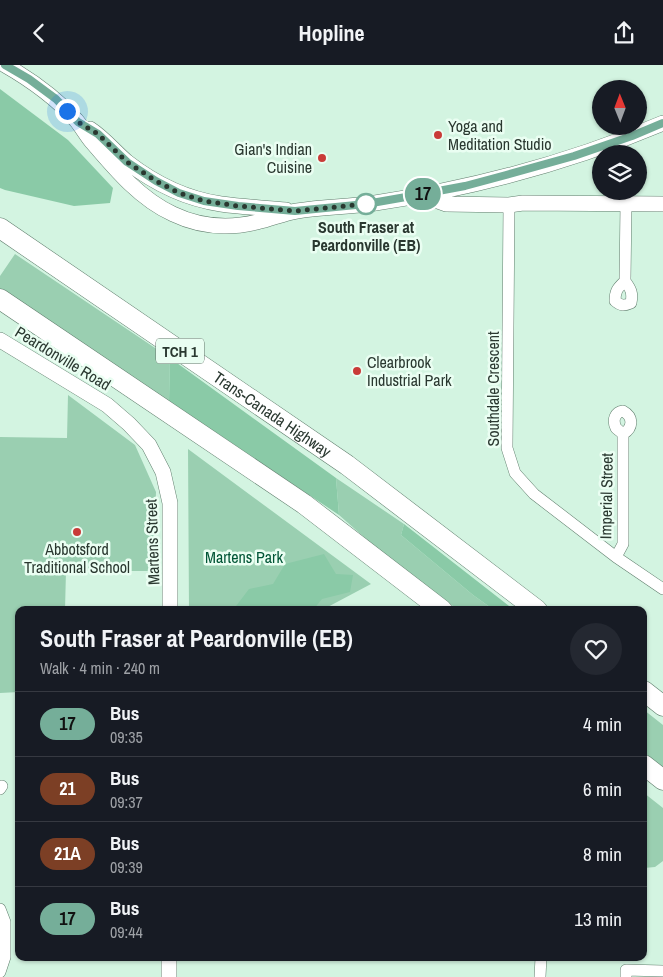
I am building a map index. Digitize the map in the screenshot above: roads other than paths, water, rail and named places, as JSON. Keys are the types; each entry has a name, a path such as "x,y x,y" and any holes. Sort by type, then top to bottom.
{"highway":[{"name":"Trans-Canada Highway","path":"0,228 347,465 532,606"},
{"path":"0,299 304,504 437,606"},
{"path":"647,693 663,706"},
{"path":"647,767 663,780"}],"main road":[{"path":"5,65 29,79 56,99 78,122 90,140 118,172 148,200 173,214 199,224 217,227 258,222 295,211"},
{"path":"78,122 98,134 127,162 179,193 204,201 295,211 366,204 465,186 574,156 663,123"},
{"path":"420,195 446,204 663,203"},
{"name":"Peardonville Road","path":"0,341 107,405"},
{"name":"Martens Street","path":"107,405 149,445 163,472 170,503 170,606"},
{"path":"169,961 169,977"}],"street":[{"path":"625,281 626,204"},
{"name":"Southdale Crescent","path":"509,205 507,448 515,473 534,494 616,557 663,589"},
{"name":"Imperial Street","path":"616,557 622,544 623,434"},
{"path":"0,909 5,922 5,957 0,972"},
{"path":"540,977 541,961"},
{"path":"626,977 626,970 663,971"}],"place":[{"name":"Yoga and Meditation Studio","path":"438,135"},
{"name":"Gian's Indian Cuisine","path":"322,158"},
{"name":"South Fraser at Peardonville (EB)","path":"366,204"},
{"name":"Clearbrook Industrial Park","path":"357,371"},
{"name":"Abbotsford Traditional School","path":"77,532"}],"park label":[{"name":"Martens Park","path":"244,557"}]}
